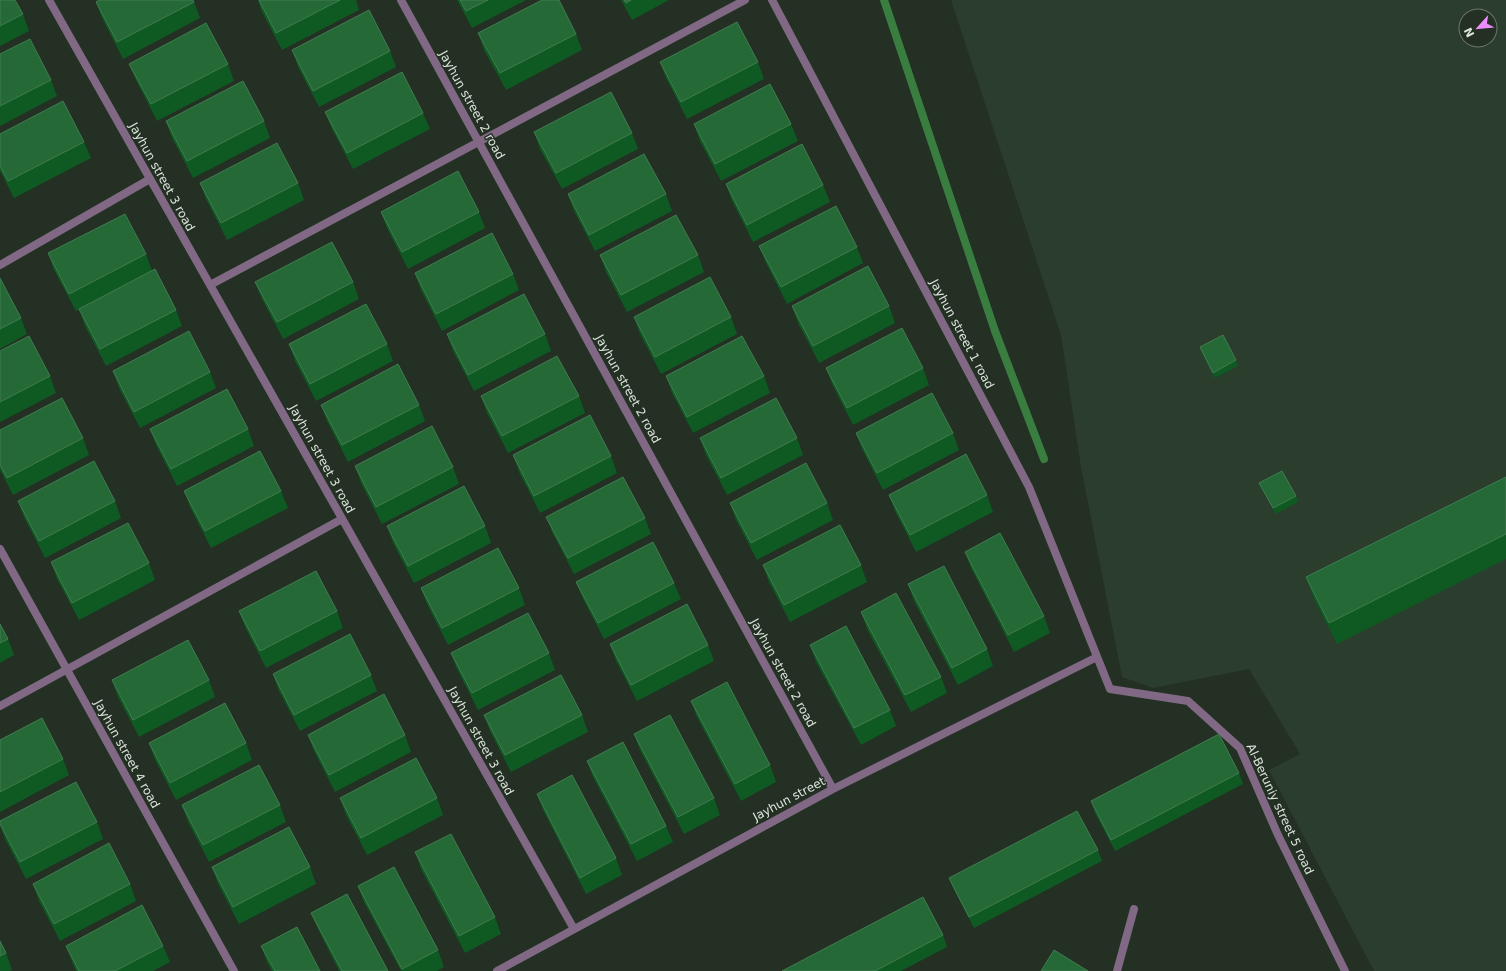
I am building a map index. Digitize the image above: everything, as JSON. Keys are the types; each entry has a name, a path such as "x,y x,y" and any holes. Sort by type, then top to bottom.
{"street":[{"name":"Jayhun street 3 road","path":"49,0 574,929"},
{"name":"Jayhun street 2 road","path":"401,0 833,789"},
{"path":"210,285 745,0"},
{"name":"Jayhun street 1 road","path":"772,0 1029,487 1110,689"},
{"path":"0,265 150,179"},
{"path":"0,706 342,518"},
{"name":"Jayhun street 4 road","path":"0,549 234,971"},
{"name":"Jayhun street","path":"497,971 833,789 1097,657"},
{"name":"Al-Beruniy street 5 road","path":"1110,689 1188,701 1240,748 1278,835 1345,971"},
{"path":"1117,971 1134,909"}],"shaded area":[{"path":"951,0 1506,0 1506,971 1374,971 1269,770 1300,754 1249,669 1153,688 1122,677 1081,467 1061,335"}],"building":[{"path":"0,0 15,0 23,14 0,26"},
{"path":"99,0 193,0 194,2 117,42 96,2"},
{"path":"259,0 340,0 276,33"},
{"path":"460,0 488,0 466,11"},
{"path":"542,0 559,0 576,34 500,73 478,33"},
{"path":"624,0 631,0 626,3"},
{"path":"369,10 390,51 313,91 292,50"},
{"path":"737,22 758,62 681,102 660,62"},
{"path":"206,23 228,64 151,104 129,64"},
{"path":"30,39 51,80 0,106 0,54"},
{"path":"402,72 423,113 347,153 325,112"},
{"path":"243,81 264,121 187,161 166,121"},
{"path":"770,84 791,124 715,164 694,124"},
{"path":"611,92 632,133 556,173 534,132"},
{"path":"63,101 84,142 8,181 0,166 0,134"},
{"path":"277,143 298,183 221,223 200,183"},
{"path":"802,144 823,185 747,225 726,184"},
{"path":"644,154 666,194 589,235 568,194"},
{"path":"458,171 479,212 402,252 381,212"},
{"path":"836,206 857,247 781,287 759,246"},
{"path":"125,214 146,254 69,294 48,253"},
{"path":"676,215 698,255 621,295 600,255"},
{"path":"492,233 513,274 436,314 415,273"},
{"path":"332,242 353,282 277,322 255,282"},
{"path":"868,266 889,306 813,346 792,306"},
{"path":"155,269 176,310 100,349 79,309"},
{"path":"710,277 731,317 655,357 634,317"},
{"path":"0,278 21,318 0,329"},
{"path":"524,294 545,334 468,375 447,334"},
{"path":"366,304 387,344 310,384 289,344"},
{"path":"902,328 923,368 847,408 826,368"},
{"path":"189,331 210,372 134,412 113,371"},
{"path":"1223,335 1236,360 1213,373 1200,347"},
{"path":"29,336 50,376 0,402 0,351"},
{"path":"742,336 764,376 687,417 666,376"},
{"path":"557,356 579,396 502,436 481,396"},
{"path":"398,364 419,405 342,445 321,405"},
{"path":"227,389 248,429 171,469 150,429"},
{"path":"932,393 953,433 877,473 856,433"},
{"path":"62,398 83,438 7,478 0,465 0,430"},
{"path":"776,398 797,438 721,478 700,438"},
{"path":"590,415 611,456 534,496 513,455"},
{"path":"432,426 453,467 376,507 355,466"},
{"path":"260,451 281,491 205,531 184,491"},
{"path":"966,454 987,495 910,535 889,495"},
{"path":"94,461 115,501 39,541 18,501"},
{"path":"806,463 827,503 751,543 730,503"},
{"path":"1282,471 1296,496 1273,508 1259,483"},
{"path":"623,477 645,518 568,558 546,517"},
{"path":"1506,477 1506,534 1329,623 1306,577"},
{"path":"464,486 485,526 408,566 387,526"},
{"path":"128,523 149,563 72,603 51,562"},
{"path":"840,525 861,565 784,605 763,565"},
{"path":"1000,533 1044,616 1008,635 965,552"},
{"path":"653,542 674,583 598,623 576,582"},
{"path":"498,548 519,588 442,628 421,588"},
{"path":"944,566 987,649 952,668 908,584"},
{"path":"316,571 337,611 260,651 239,611"},
{"path":"896,593 941,677 905,695 861,612"},
{"path":"687,604 708,645 631,685 610,644"},
{"path":"528,613 549,653 472,693 451,653"},
{"path":"0,624 8,639 0,643"},
{"path":"846,626 890,710 854,728 810,645"},
{"path":"350,634 371,675 294,715 273,674"},
{"path":"188,640 209,680 133,720 112,680"},
{"path":"561,675 582,715 505,755 484,715"},
{"path":"727,682 770,765 735,784 691,701"},
{"path":"384,694 405,735 329,775 308,735"},
{"path":"225,703 246,743 170,783 149,743"},
{"path":"670,715 714,798 678,817 634,734"},
{"path":"42,718 63,759 0,792 0,740"},
{"path":"1219,734 1239,773 1111,840 1091,801"},
{"path":"623,742 666,826 631,844 587,761"},
{"path":"416,758 437,798 361,838 340,798"},
{"path":"259,765 280,805 203,845 182,805"},
{"path":"572,775 616,858 580,878 537,794"},
{"path":"76,782 97,822 20,862 0,824 0,821"},
{"path":"1077,811 1098,850 969,917 949,878"},
{"path":"289,827 310,867 233,907 212,867"},
{"path":"451,834 495,917 459,936 415,852"},
{"path":"109,843 130,884 54,924 33,884"},
{"path":"394,867 438,950 402,969 358,886"},
{"path":"347,894 388,971 342,971 311,913"},
{"path":"923,897 943,935 875,971 782,971"},
{"path":"142,905 163,946 115,971 79,971 66,946"},
{"path":"297,927 320,971 275,971 261,946"},
{"path":"0,941 6,953 0,956"},
{"path":"1054,950 1088,971 1041,971"}],"waterway":[{"path":"884,0 995,331 1044,459"}]}
